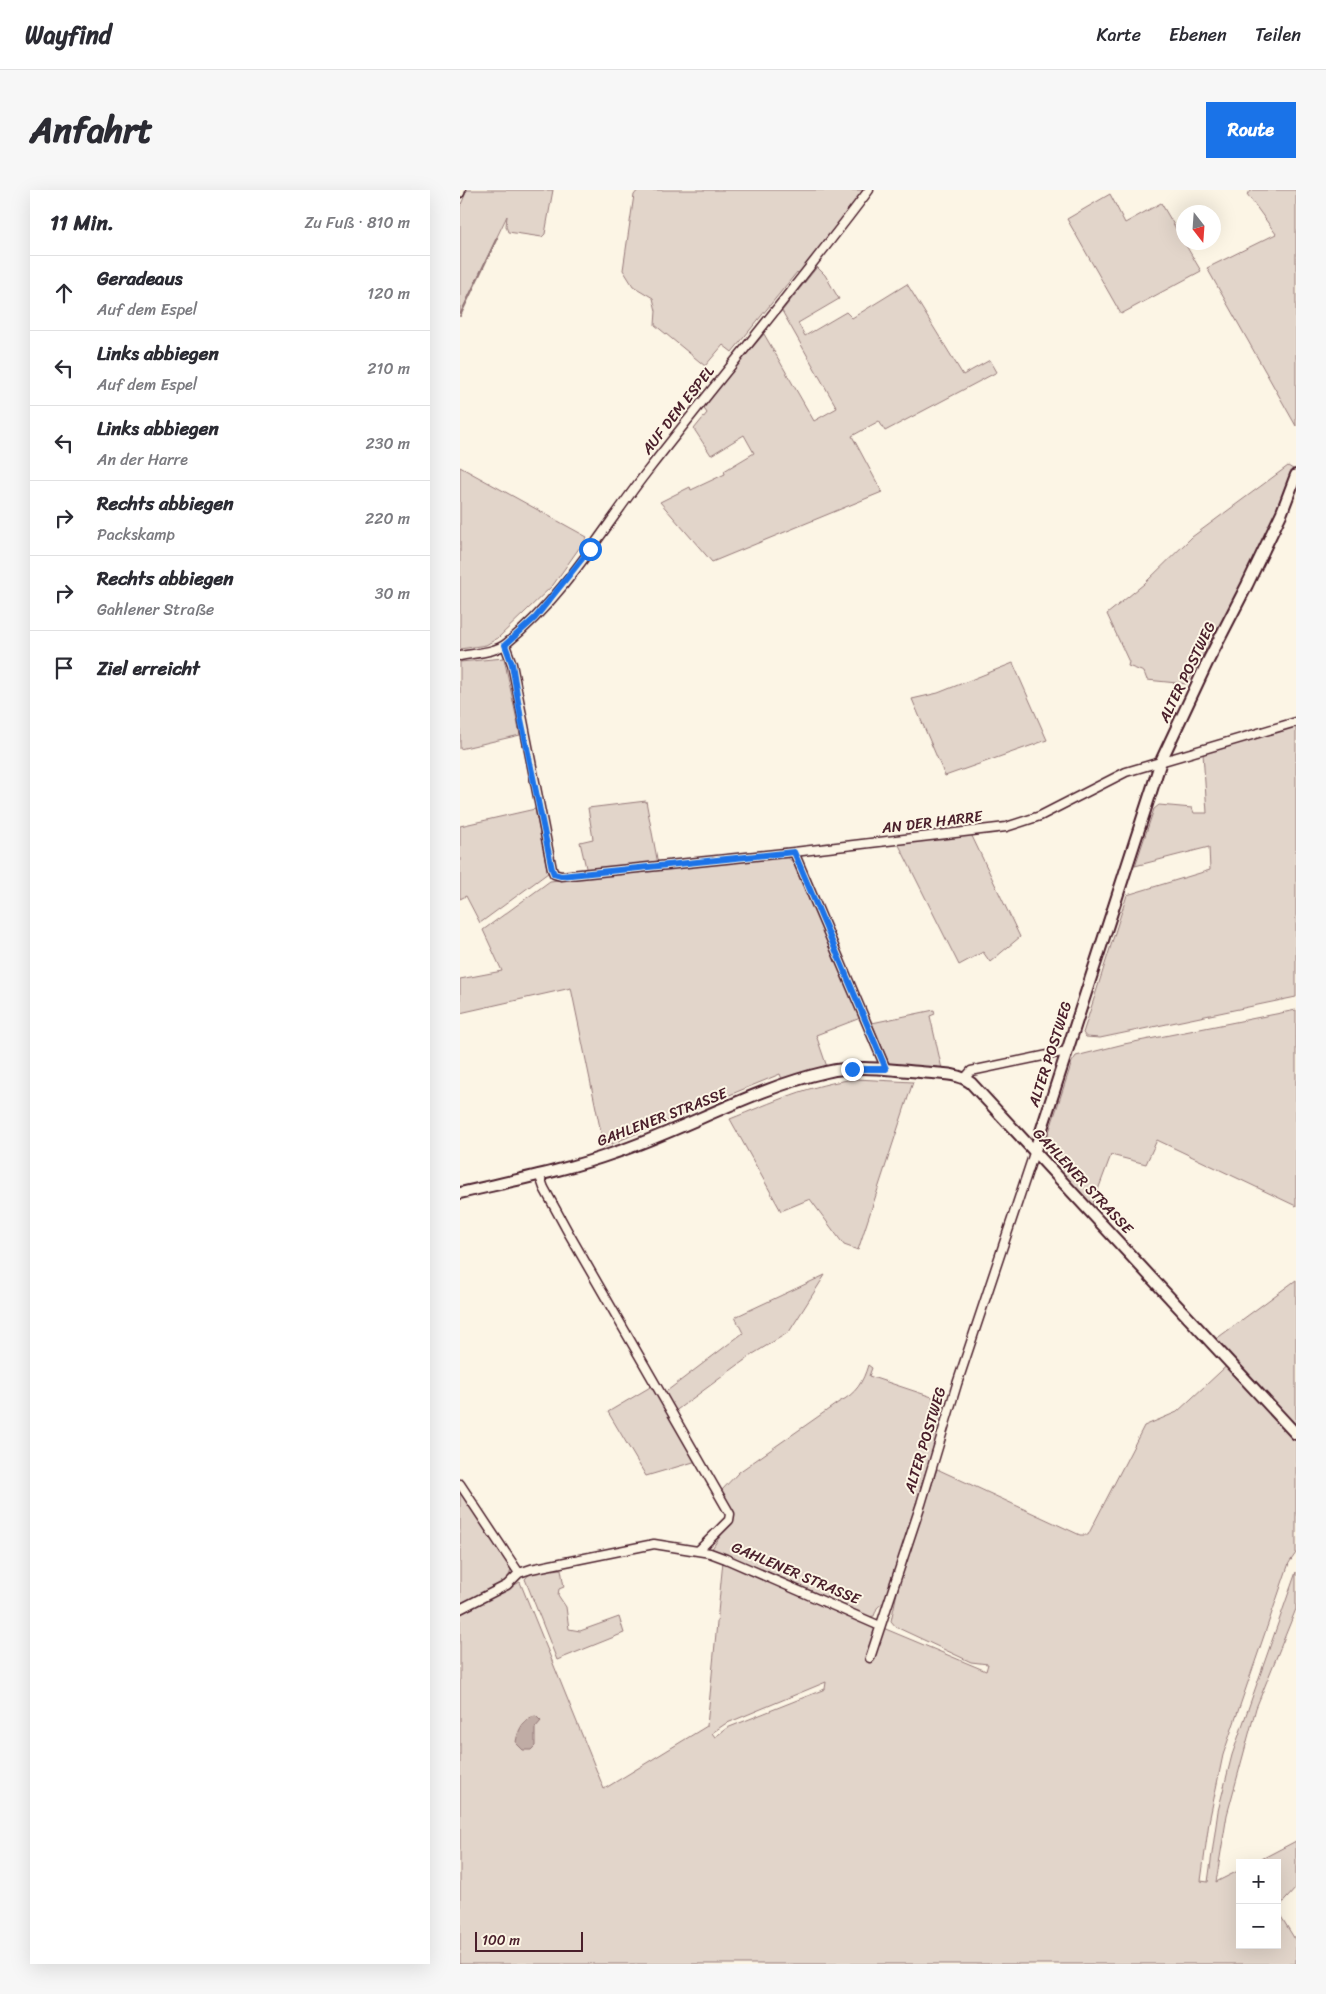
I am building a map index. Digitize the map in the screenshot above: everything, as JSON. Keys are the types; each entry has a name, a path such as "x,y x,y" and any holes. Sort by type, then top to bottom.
{"main road":[{"name":"ALTER POSTWEG","path":"1035,1150 1161,761 1251,577 1296,475"},
{"name":"GAHLENER STRASSE","path":"460,1193 614,1153 788,1084 826,1072 852,1069 886,1069 965,1078 1035,1150 1296,1434"}],"street":[{"name":"AUF DEM ESPEL","path":"460,656 487,652 505,645 535,618 563,584 653,464 808,271 869,190"},
{"name":"AN DER HARRE","path":"505,645 512,664 521,719 554,874 561,876 794,852 1006,827 1040,816 1126,772 1296,722"},
{"path":"794,852 886,1069"},
{"path":"965,1078 971,1071 1067,1051"},
{"name":"ALTER POSTWEG","path":"870,1658 918,1513 957,1384 1035,1150"},
{"name":"GAHLENER STRASSE","path":"539,1174 544,1188 560,1217 730,1514 729,1520 698,1550"},
{"path":"460,1484 519,1573"},
{"name":"GAHLENER STRASSE","path":"460,1609 507,1585 519,1573 561,1561 642,1544 666,1545 698,1550 726,1559 880,1626"}],"shaded area":[{"path":"467,190 553,190 545,234 542,237 508,232 506,226 507,216 460,314 460,207"},
{"path":"638,190 865,190 800,275 797,272 732,352 723,345 705,366 655,325 656,311 653,298 633,286 623,270 634,195"},
{"path":"1253,190 1296,190 1296,426 1207,268 1276,234 1247,194"},
{"path":"1110,194 1125,223 1161,203 1176,228 1176,250 1189,250 1201,271 1121,314 1067,219"},
{"path":"817,267 825,275 839,299 798,323 805,336 846,312 852,318 907,284 963,375 990,360 997,372 885,431 879,421 852,436 882,492 712,562 660,502 690,487 691,490 725,474 724,471 754,453 744,435 711,455 694,429 707,413 702,406 764,334 814,421 837,408 782,311"},
{"path":"1288,466 1293,469 1294,474 1253,564 1187,684 1147,680 1144,672 1128,666 1129,662 1107,614 1144,584 1192,537"},
{"path":"460,467 587,537 553,585 498,638 486,645 460,649"},
{"path":"504,658 520,735 460,749 460,662"},
{"path":"1013,663 1047,740 945,776 912,699 938,693"},
{"path":"1296,725 1296,997 1100,1038 1086,1037 1083,1033 1127,895 1210,870 1209,847 1135,866 1154,809 1159,805 1192,808 1194,813 1207,813 1203,753"},
{"path":"646,801 658,864 587,872 580,842 593,839 588,808"},
{"path":"535,809 548,873 480,923 466,896 460,899 460,826"},
{"path":"971,834 1020,937 990,962 983,952 959,965 898,843"},
{"path":"786,856 794,863 863,1017 816,1035 827,1067 783,1082 780,1074 604,1147 571,988 460,1013 460,979 502,971 483,930 550,881"},
{"path":"934,1010 935,1014 930,1016 942,1069 889,1064 872,1023"},
{"path":"1296,1010 1296,1206 1157,1140 1146,1164 1111,1155 1092,1206 1045,1154 1043,1139 1047,1138 1072,1062 1076,1056 1124,1044"},
{"path":"856,1079 913,1082 858,1250 844,1245 810,1199 781,1211 730,1119 807,1090 839,1081"},
{"path":"825,1275 789,1332 753,1354 674,1412 663,1394 743,1333 735,1317"},
{"path":"1296,1280 1296,1553 1289,1563 1223,1755 1209,1822 1201,1881 1208,1882 1218,1811 1232,1755 1296,1572 1296,1609 1256,1708 1227,1815 1216,1882 1236,1872 1236,1949 1281,1949 1281,1917 1296,1941 1296,1964 460,1964 460,1614 520,1582 604,1789 707,1726 723,1561 986,1671 988,1664 971,1662 896,1627 891,1621 898,1588 937,1469 1080,1535 1088,1535 1144,1426 1177,1412 1234,1359 1216,1339","holes":["826,1682 825,1689 727,1728 715,1737 712,1733 725,1724"]},
{"path":"868,1365 872,1368 869,1376 947,1402 887,1599 877,1608 874,1616 868,1617 762,1569 711,1550 734,1516 721,1491 739,1472 850,1395 864,1377"},
{"path":"652,1386 697,1461 646,1476 608,1412"},
{"path":"460,1489 511,1568 509,1575 499,1587 460,1608"},
{"path":"552,1565 553,1570 561,1569 564,1587 559,1589 558,1595 566,1607 569,1629 580,1631 619,1617 624,1633 557,1660 525,1579 532,1571"},
{"path":"536,1716 541,1721 535,1728 535,1746 531,1750 523,1750 516,1743 518,1734 528,1719"},
{"path":"1296,1841 1296,1888 1281,1905 1281,1859 1262,1859"}],"waterway":[{"path":"460,316 497,238"}],"route":[{"path":"590,549 535,618 505,645 512,664 521,719 554,874 561,876 794,852 886,1069 852,1069"}]}
